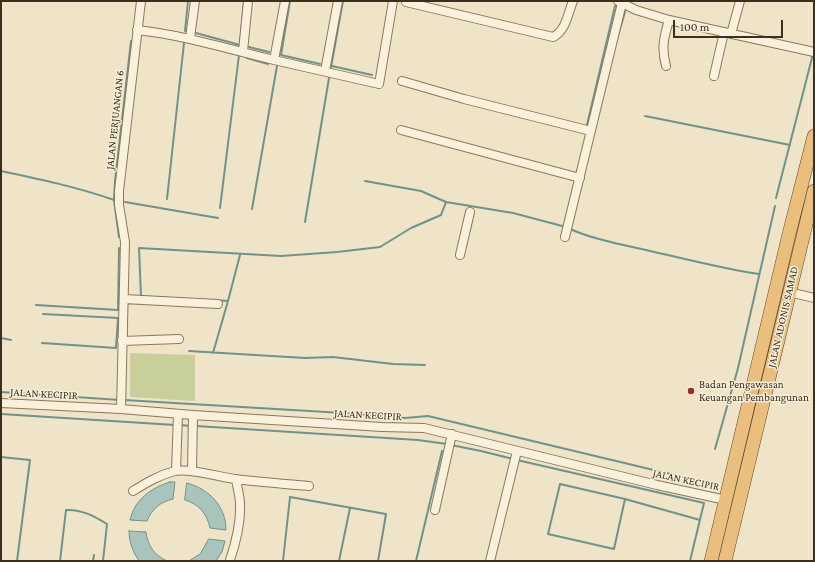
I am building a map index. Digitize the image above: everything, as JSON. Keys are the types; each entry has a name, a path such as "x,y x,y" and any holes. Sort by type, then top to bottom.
{"highway":[{"path":"711,561 803,209 814,136"},
{"name":"JALAN ADONIS SAMAD","path":"725,561 789,292 803,209 814,190"}],"street":[{"name":"JALAN PERJUANGAN 6","path":"121,402 125,242 119,191 140,1"},
{"path":"190,38 195,1"},
{"path":"243,51 248,1"},
{"path":"274,60 284,1"},
{"path":"325,71 338,1"},
{"path":"137,30 163,32 190,38 274,60 379,84 394,1"},
{"path":"406,2 553,37 559,34 563,28 573,1"},
{"path":"714,76 740,1"},
{"path":"565,237 591,132 620,2 636,10 669,20 810,52"},
{"path":"666,66 663,54 665,33 669,20"},
{"path":"402,81 464,99 591,132"},
{"path":"401,130 580,178"},
{"path":"460,255 470,212"},
{"path":"789,292 814,298"},
{"path":"124,298 218,304"},
{"path":"122,341 179,339"},
{"name":"JALAN KECIPIR","path":"1,403 121,402 178,414 382,427 424,428 451,442 516,454 726,500"},
{"path":"176,471 178,414"},
{"path":"192,471 193,415"},
{"path":"435,510 451,442"},
{"path":"490,561 516,454"},
{"path":"133,491 150,480 176,471 192,471 236,479 309,486"},
{"path":"230,560 236,543 239,524 240,503 236,479"}],"green space":[{"path":"130,353 195,355 195,401 130,397"}],"water":[{"path":"175,482 173,499 164,502 157,507 151,513 147,521 130,520 136,506 145,495 163,484"},
{"path":"187,483 209,494 215,500 223,513 226,530 210,528 207,518 202,510 185,500"},
{"path":"129,531 146,532 148,542 152,550 167,561 139,561 132,547"},
{"path":"209,539 225,541 222,552 216,561 189,561 200,554"}],"waterway":[{"path":"185,31 188,1"},
{"path":"240,44 244,1"},
{"path":"281,55 290,1"},
{"path":"331,67 343,1"},
{"path":"587,125 615,6"},
{"path":"617,39 625,12"},
{"path":"196,33 240,45"},
{"path":"119,237 114,200 115,181 131,41"},
{"path":"167,199 184,43"},
{"path":"249,47 269,52"},
{"path":"776,198 813,54"},
{"path":"220,208 239,55"},
{"path":"281,55 320,64"},
{"path":"247,58 268,64"},
{"path":"252,209 277,66"},
{"path":"332,66 372,75"},
{"path":"305,222 329,78"},
{"path":"645,116 790,145"},
{"path":"1,171 72,187 114,200"},
{"path":"365,181 421,191 446,202"},
{"path":"125,202 218,218"},
{"path":"141,296 139,248 281,256 380,247 411,228 441,215 446,202 513,213 566,227"},
{"path":"715,449 738,368 775,206"},
{"path":"570,229 610,242 718,267 759,274"},
{"path":"118,310 119,248"},
{"path":"228,301 240,255"},
{"path":"213,300 228,301 213,353"},
{"path":"36,305 118,310"},
{"path":"43,314 118,318"},
{"path":"42,343 116,348 118,318"},
{"path":"1,338 11,340"},
{"path":"189,351 305,358 333,357 393,364 425,365"},
{"path":"1,392 120,400"},
{"path":"124,400 405,418 428,416 708,483"},
{"path":"1,414 175,425"},
{"path":"180,425 191,426"},
{"path":"196,426 418,440 447,444"},
{"path":"451,445 513,459"},
{"path":"416,561 442,451"},
{"path":"1,457 30,460 17,561"},
{"path":"517,460 704,503 690,561"},
{"path":"625,499 614,549 548,534 560,484 625,499 700,520"},
{"path":"283,561 290,497 386,514 378,561"},
{"path":"339,561 350,508"},
{"path":"60,561 66,510 87,514 107,524 103,561"},
{"path":"93,561 94,555"}],"place":[{"name":"Badan Pengawasan Keuangan Pembangunan","path":"691,391"}]}
